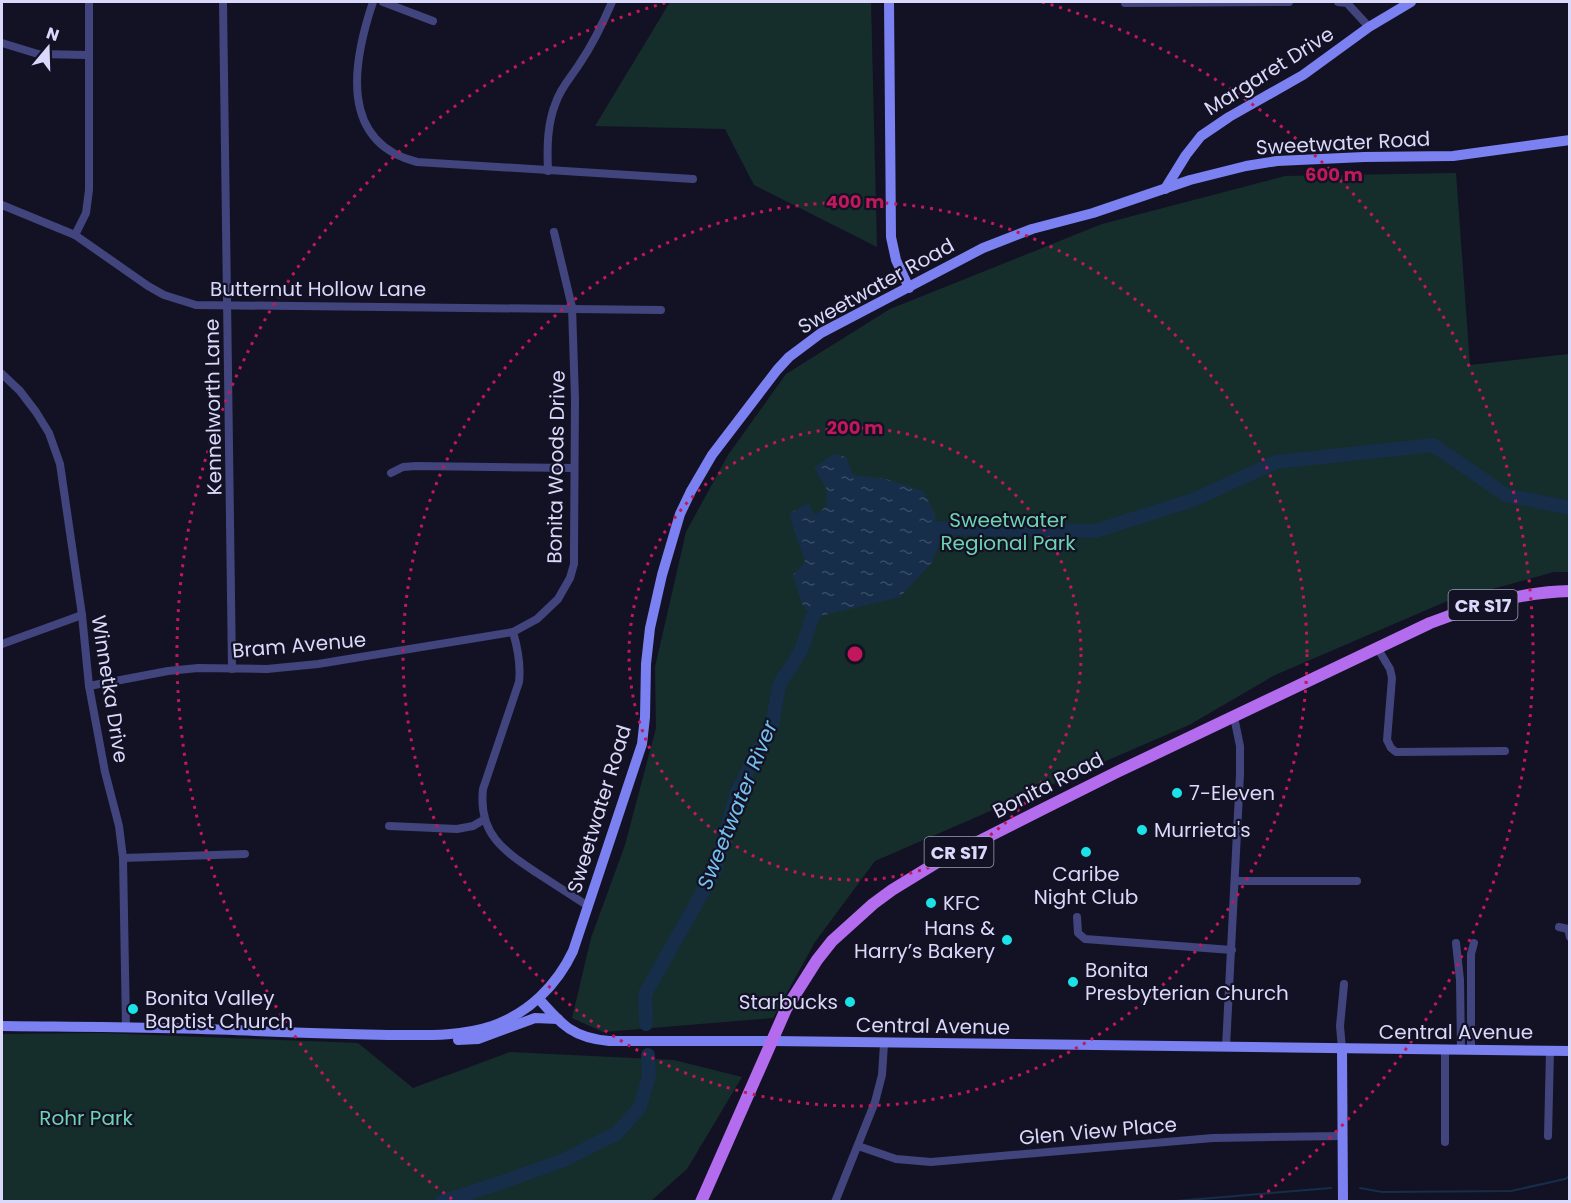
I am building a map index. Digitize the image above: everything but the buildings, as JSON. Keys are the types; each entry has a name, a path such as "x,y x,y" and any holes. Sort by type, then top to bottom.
{"main road":[{"path":"889,2 891,237 896,260 909,288"},
{"name":"Margaret Drive","path":"1165,189 1201,136 1229,117 1303,75 1369,27 1411,2"},
{"name":"Sweetwater Road","path":"2,1026 435,1035 467,1033 493,1026 514,1016 539,999 566,965 642,744 650,628 662,575 680,514 712,455 789,357 821,333 983,248 1032,228 1093,213 1190,180 1276,161 1453,156 1569,140"},
{"name":"Bonita Road","path":"701,1202 786,1009 817,960 873,904 892,890 936,863 1117,772 1431,623 1467,609 1523,595 1569,591"},
{"name":"Central Avenue","path":"539,999 574,1032 590,1039 626,1042 773,1041 1569,1051"},
{"path":"435,1035 444,1041 478,1039 528,1019 558,1019"},
{"path":"1342,1049 1343,1202"}],"street":[{"path":"75,235 86,213 89,190 89,2"},
{"name":"Kennelworth Lane","path":"223,2 232,669"},
{"path":"373,2 362,43 357,95 362,120 377,142 392,153 417,162 693,179"},
{"path":"383,2 432,21"},
{"path":"548,171 547,140 555,103 597,35 612,2"},
{"path":"1125,3 1289,2"},
{"path":"1338,2 1347,3 1369,27"},
{"path":"2,43 38,54 88,55"},
{"name":"Butternut Hollow Lane","path":"2,205 75,235 164,296 196,305 662,310"},
{"name":"Bonita Woods Drive","path":"513,632 547,611 558,599 570,579 574,564 575,399 572,308 554,232"},
{"name":"Winnetka Drive","path":"2,375 20,391 49,433 57,453 64,489 82,615 89,686 105,772 119,826 123,858 126,1027"},
{"path":"391,473 403,467 416,466 574,468"},
{"path":"2,644 82,615"},
{"path":"513,632 519,660 519,682 483,789 485,819 492,835 509,854 588,906"},
{"name":"Bram Avenue","path":"89,686 168,671 267,669 318,664 513,632"},
{"path":"1378,649 1383,654 1392,678 1388,740 1391,748 1396,752 1505,751"},
{"path":"1226,1047 1236,881 1240,746 1234,717"},
{"path":"389,825 457,829 473,826 485,819"},
{"path":"123,858 245,854"},
{"path":"1236,881 1357,880"},
{"path":"1077,917 1078,933 1085,939 1232,950"},
{"path":"1559,927 1568,929 1569,937"},
{"path":"1456,943 1466,1050"},
{"path":"1466,1050 1471,954 1474,943"},
{"path":"1342,1049 1340,1026 1344,984"},
{"path":"835,1202 877,1096 882,1075 884,1044"},
{"path":"1445,1050 1445,1142"},
{"path":"1548,1136 1550,1051"},
{"name":"Glen View Place","path":"858,1146 896,1159 931,1162 1205,1139 1342,1136"}],"green space":[{"path":"670,2 871,2 877,247 754,185 725,129 595,126"},
{"name":"Sweetwater Regional Park","path":"1456,173 1470,365 1569,354 1569,572 1554,572 1445,602 1275,675 1189,725 875,861 815,942 773,1018 603,1032 572,1018 591,938 625,845 656,728 655,667 686,532 728,455 786,374 890,309 1102,224 1285,176"},
{"name":"Rohr Park","path":"100,1033 358,1043 413,1088 510,1052 674,1060 742,1077 687,1169 651,1201 2,1201 2,1034"}],"water":[{"path":"834,454 846,457 853,475 886,479 923,491 935,514 936,528 941,540 932,562 900,597 812,618 802,604 793,575 805,562 789,514 808,503 815,515 827,506 826,487 814,468"}],"waterway":[{"name":"Sweetwater River","path":"919,533 936,528 1095,531 1193,500 1276,462 1433,445 1506,495 1570,508"},
{"name":"Sweetwater River","path":"646,1024 645,994 715,870 737,792 772,725 779,685 801,651 812,618 820,603"},
{"name":"Sweetwater River","path":"441,1202 564,1160 617,1133 640,1107 649,1076 648,1055"},
{"path":"1360,1188 1382,1192 1511,1191 1570,1176"},
{"path":"1164,1202 1331,1188"}],"place":[{"name":"7-Eleven","path":"1177,793"},
{"name":"Murrieta's","path":"1142,830"},
{"name":"Caribe Night Club","path":"1086,852"},
{"name":"KFC","path":"931,903"},
{"name":"Hans & Harry’s Bakery","path":"1007,940"},
{"name":"Bonita Presbyterian Church","path":"1073,982"},
{"name":"Starbucks","path":"850,1002"},
{"name":"Bonita Valley Baptist Church","path":"133,1009"}]}
